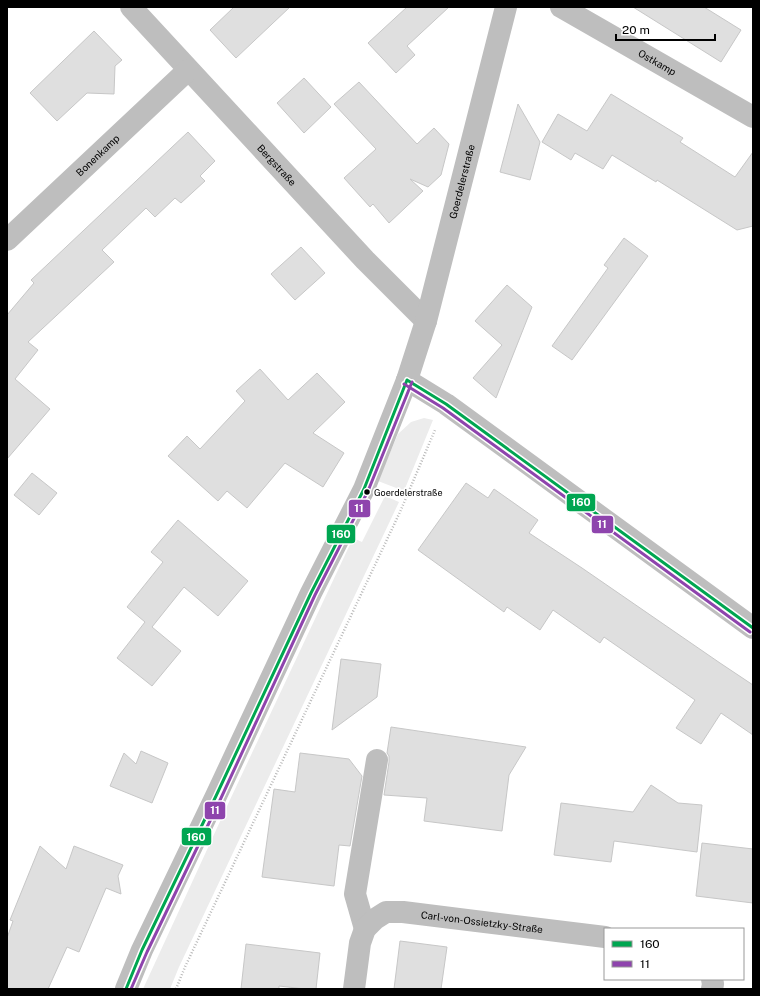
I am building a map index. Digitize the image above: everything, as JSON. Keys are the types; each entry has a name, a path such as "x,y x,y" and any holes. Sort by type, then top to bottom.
{"street":[{"name":"Bergstraße","path":"131,7 359,254 426,321"},
{"name":"Goerdelerstraße","path":"126,989 142,950 311,593 364,489 407,380 426,321 506,7"},
{"name":"Ostkamp","path":"561,7 753,117"},
{"name":"Bonenkamp","path":"7,240 188,70"},
{"path":"407,380 446,404 753,628"},
{"path":"354,989 360,943 365,929 355,894 377,760"},
{"name":"Carl-von-Ossietzky-Straße","path":"365,929 386,912 403,912 604,937"}],"path":[{"path":"176,989 400,512 446,404"}],"shaded area":[{"path":"424,418 433,420 404,491 378,481 398,434 411,422"},
{"path":"385,496 399,502 179,967 170,989 143,989 353,538 362,542"}],"building":[{"path":"234,7 290,7 236,58 210,30"},
{"path":"407,7 449,7 407,46 415,55 396,73 368,43"},
{"path":"633,7 704,7 741,30 721,62"},
{"path":"94,31 122,60 115,66 114,94 87,93 57,121 30,93"},
{"path":"304,78 331,107 304,133 277,103"},
{"path":"359,82 417,144 434,128 449,144 441,175 428,187 410,179 423,191 389,223 373,204 370,207 344,178 376,149 334,104"},
{"path":"611,94 683,138 680,142 735,177 753,152 753,226 737,230 657,180 656,182 612,155 603,169 575,153 571,160 542,142 558,114 587,131"},
{"path":"518,104 540,142 530,180 500,172"},
{"path":"188,132 215,161 200,176 205,181 181,203 175,198 155,217 146,208 102,250 114,262 28,342 38,350 15,379 50,409 7,459 7,315 34,283 31,280"},
{"path":"624,238 648,256 572,360 552,346 608,268 604,265"},
{"path":"301,247 325,273 295,300 271,274"},
{"path":"507,285 532,307 496,398 473,378 502,345 475,321"},
{"path":"260,369 288,400 317,373 345,402 313,433 344,453 323,487 285,463 247,508 227,491 218,501 168,456 187,436 200,449 245,401 236,391"},
{"path":"32,473 57,493 39,515 14,495"},
{"path":"466,483 488,498 494,489 538,520 529,533 753,685 753,735 721,713 701,744 676,728 695,700 604,637 600,643 553,610 540,630 507,607 504,612 418,550"},
{"path":"178,520 248,581 218,616 184,587 152,627 181,651 152,686 117,658 145,622 127,607 163,562 151,552"},
{"path":"341,659 381,664 377,697 332,730"},
{"path":"391,727 526,747 509,775 502,831 424,821 427,798 384,795 389,762 389,756 387,753"},
{"path":"141,751 168,763 152,803 110,786 124,753 136,764"},
{"path":"300,753 349,759 362,776 350,846 339,845 334,886 262,877 274,789 295,792"},
{"path":"651,785 678,803 702,805 697,852 614,841 611,862 554,855 561,803 633,812"},
{"path":"702,843 753,849 753,903 696,896"},
{"path":"40,846 66,869 74,846 123,865 118,876 121,894 106,888 79,952 67,947 48,989 7,989 7,938 13,921 10,920"},
{"path":"400,941 447,947 441,989 394,989"},
{"path":"246,944 320,953 316,989 279,986 279,989 241,989"}],"transit line":[{"name":"160","path":"407,380 446,404 753,628"},
{"name":"160","path":"126,989 142,950 311,593 364,489 407,380"},
{"name":"11","path":"131,989 315,595 368,491 412,382"},
{"name":"11","path":"404,384 443,408 750,632"}],"place":[{"name":"Goerdelerstraße","path":"367,492"}]}
